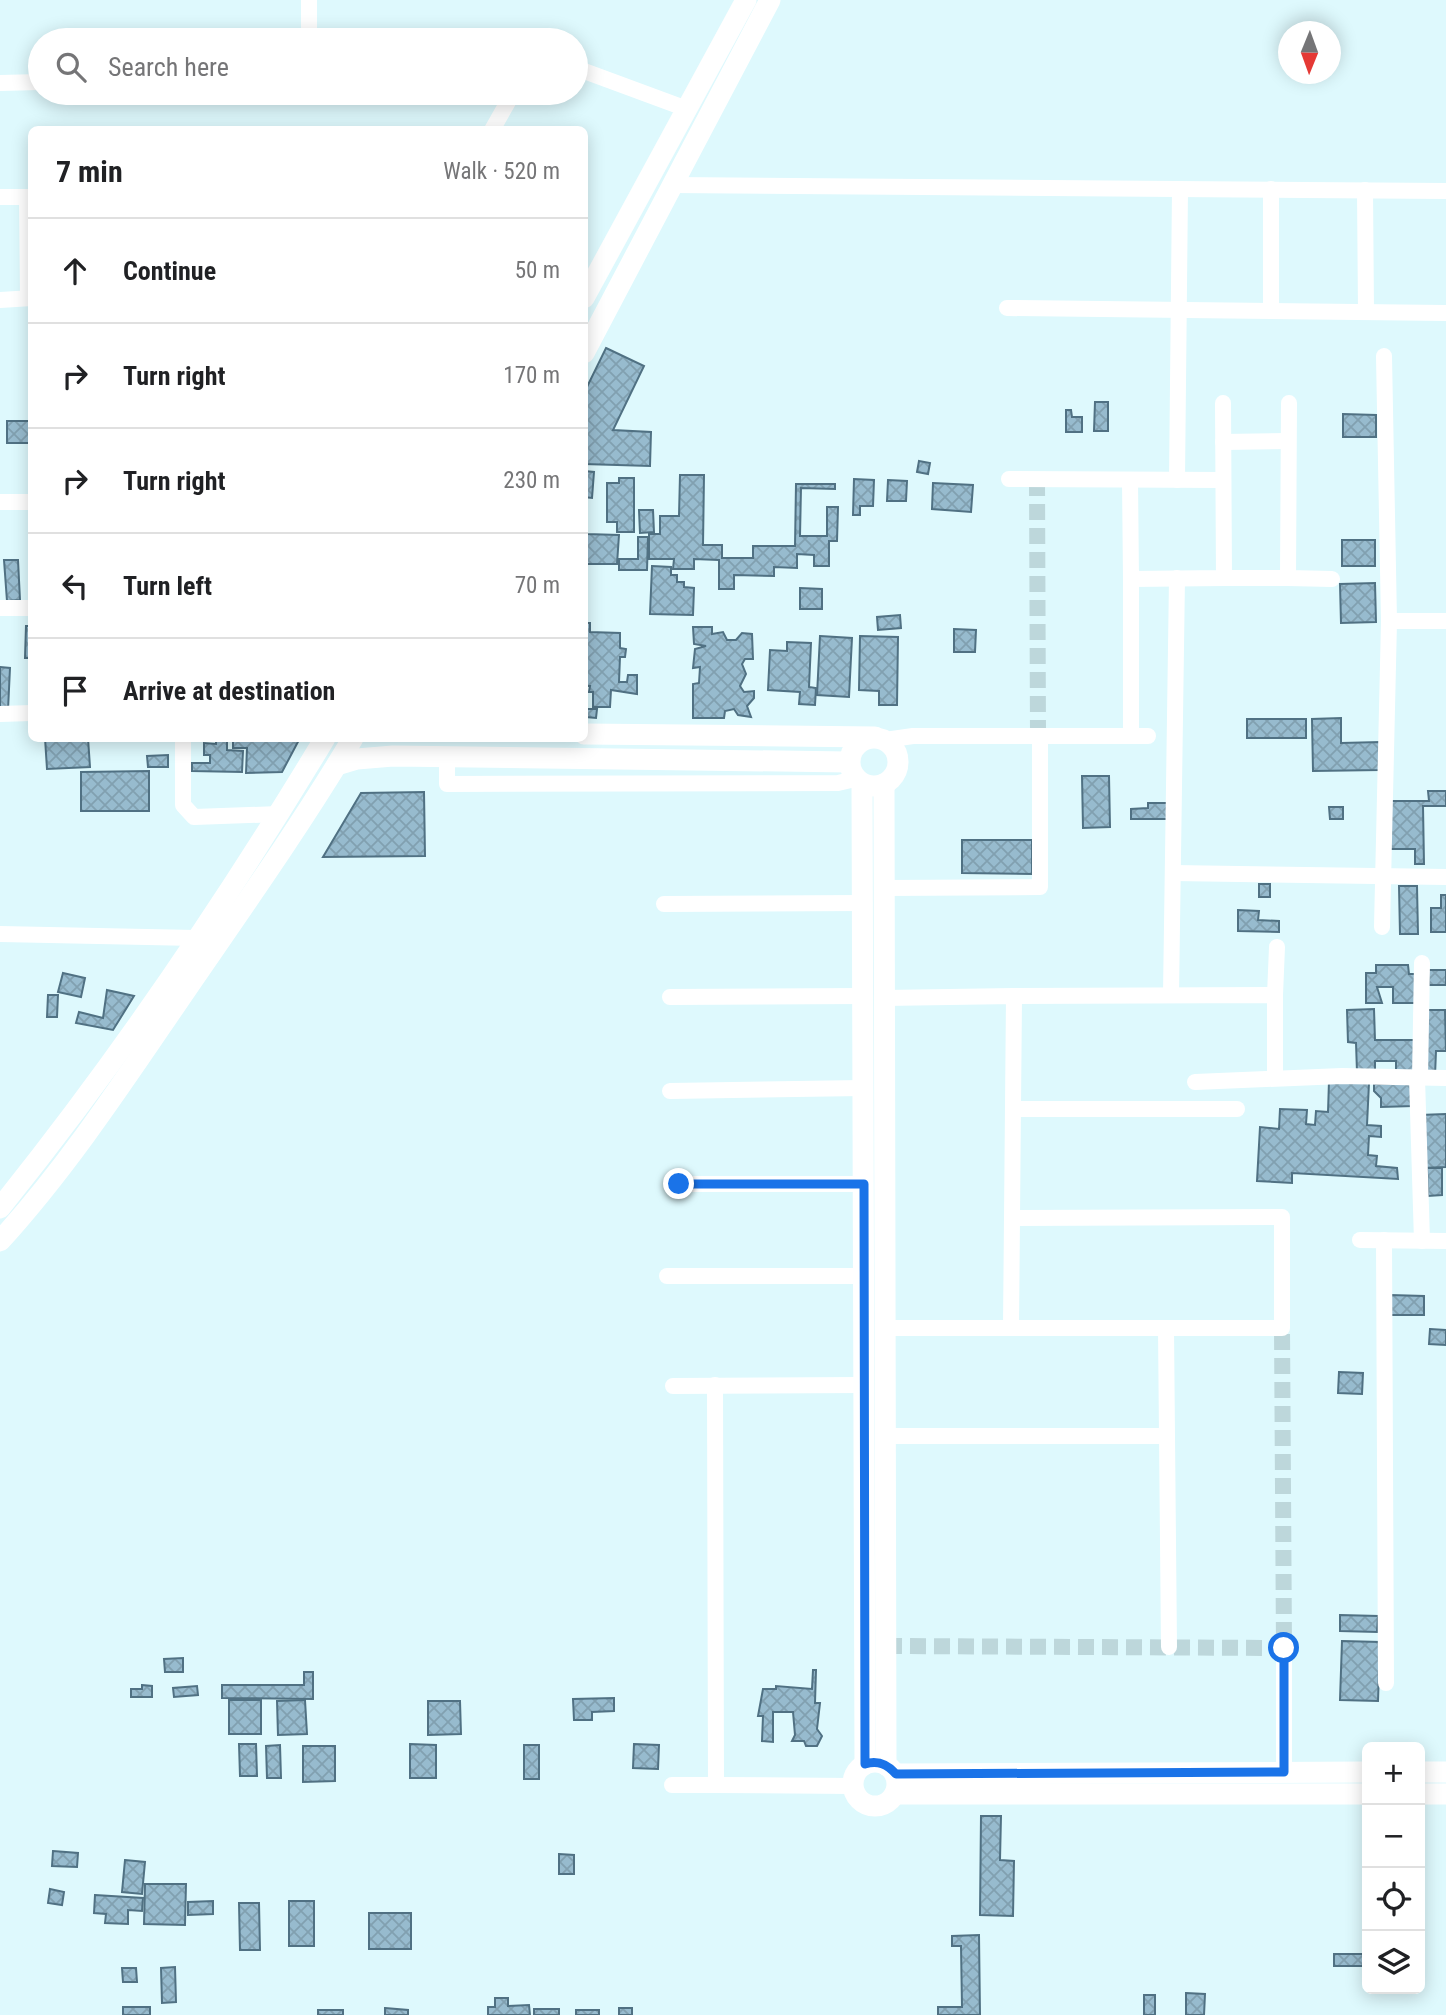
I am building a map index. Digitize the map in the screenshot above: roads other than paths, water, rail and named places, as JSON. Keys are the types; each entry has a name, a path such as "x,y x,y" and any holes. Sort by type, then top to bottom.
{"street":[{"path":"309,28 310,0"},
{"path":"588,291 746,0"},
{"path":"588,345 770,0"},
{"path":"588,72 687,109"},
{"path":"0,83 28,82"},
{"path":"494,126 506,105"},
{"path":"673,185 1446,191"},
{"path":"1177,480 1180,188"},
{"path":"1271,189 1271,311"},
{"path":"1365,190 1366,312"},
{"path":"0,197 28,197"},
{"path":"0,300 28,298"},
{"path":"1007,308 1446,313"},
{"path":"1382,927 1390,621 1384,356"},
{"path":"1223,403 1224,578"},
{"path":"1288,578 1289,403"},
{"path":"1223,442 1288,441"},
{"path":"1009,480 1223,480"},
{"path":"1130,480 1131,736"},
{"path":"0,502 28,502"},
{"path":"1171,996 1177,578"},
{"path":"1131,579 1332,579"},
{"path":"0,608 28,608"},
{"path":"1390,621 1446,621"},
{"path":"0,714 28,713"},
{"path":"588,734 880,739 913,736 1148,736"},
{"path":"884,888 1040,887 1041,736"},
{"path":"886,1774 864,1385 863,1088 873,997 884,888 884,785 892,778 898,757 893,747 880,739 856,745 855,775 863,903 873,997 885,1328 886,1436 886,1774 886,1804 872,1806 856,1796 854,1776 886,1774 1362,1772"},
{"path":"183,742 183,805 194,817 279,814"},
{"path":"19,1221 0,1208 86,1098 155,1016 196,938 279,814 323,742"},
{"path":"0,1241 49,1185 155,1016 337,765 351,742"},
{"path":"337,765 369,757 447,759 855,775 884,785"},
{"path":"1173,873 1446,877"},
{"path":"664,904 863,903"},
{"path":"0,934 196,938"},
{"path":"1275,1074 1277,947"},
{"path":"1422,963 1419,1078 1422,1241"},
{"path":"670,997 1275,995"},
{"path":"1011,1328 1014,996"},
{"path":"1195,1082 1342,1076 1446,1078"},
{"path":"670,1091 863,1088"},
{"path":"1013,1109 1237,1109"},
{"path":"679,1184 864,1184"},
{"path":"885,1328 1282,1328 1282,1210 1012,1218"},
{"path":"1360,1240 1446,1241"},
{"path":"1384,1240 1386,1684"},
{"path":"667,1276 864,1276"},
{"path":"1166,1328 1169,1647"},
{"path":"715,1385 716,1785"},
{"path":"673,1386 864,1385"},
{"path":"886,1436 1167,1436"},
{"path":"1284,1648 1283,1772 1296,1794"},
{"path":"1269,1794 1283,1772"},
{"path":"1425,1772 1446,1772"},
{"path":"886,1774 1269,1794 1362,1794"},
{"path":"672,1785 853,1786"},
{"path":"1425,1794 1446,1794"}],"tunnel":[{"path":"1037,480 1038,736"},
{"path":"886,1646 1284,1648 1282,1328"}]}
